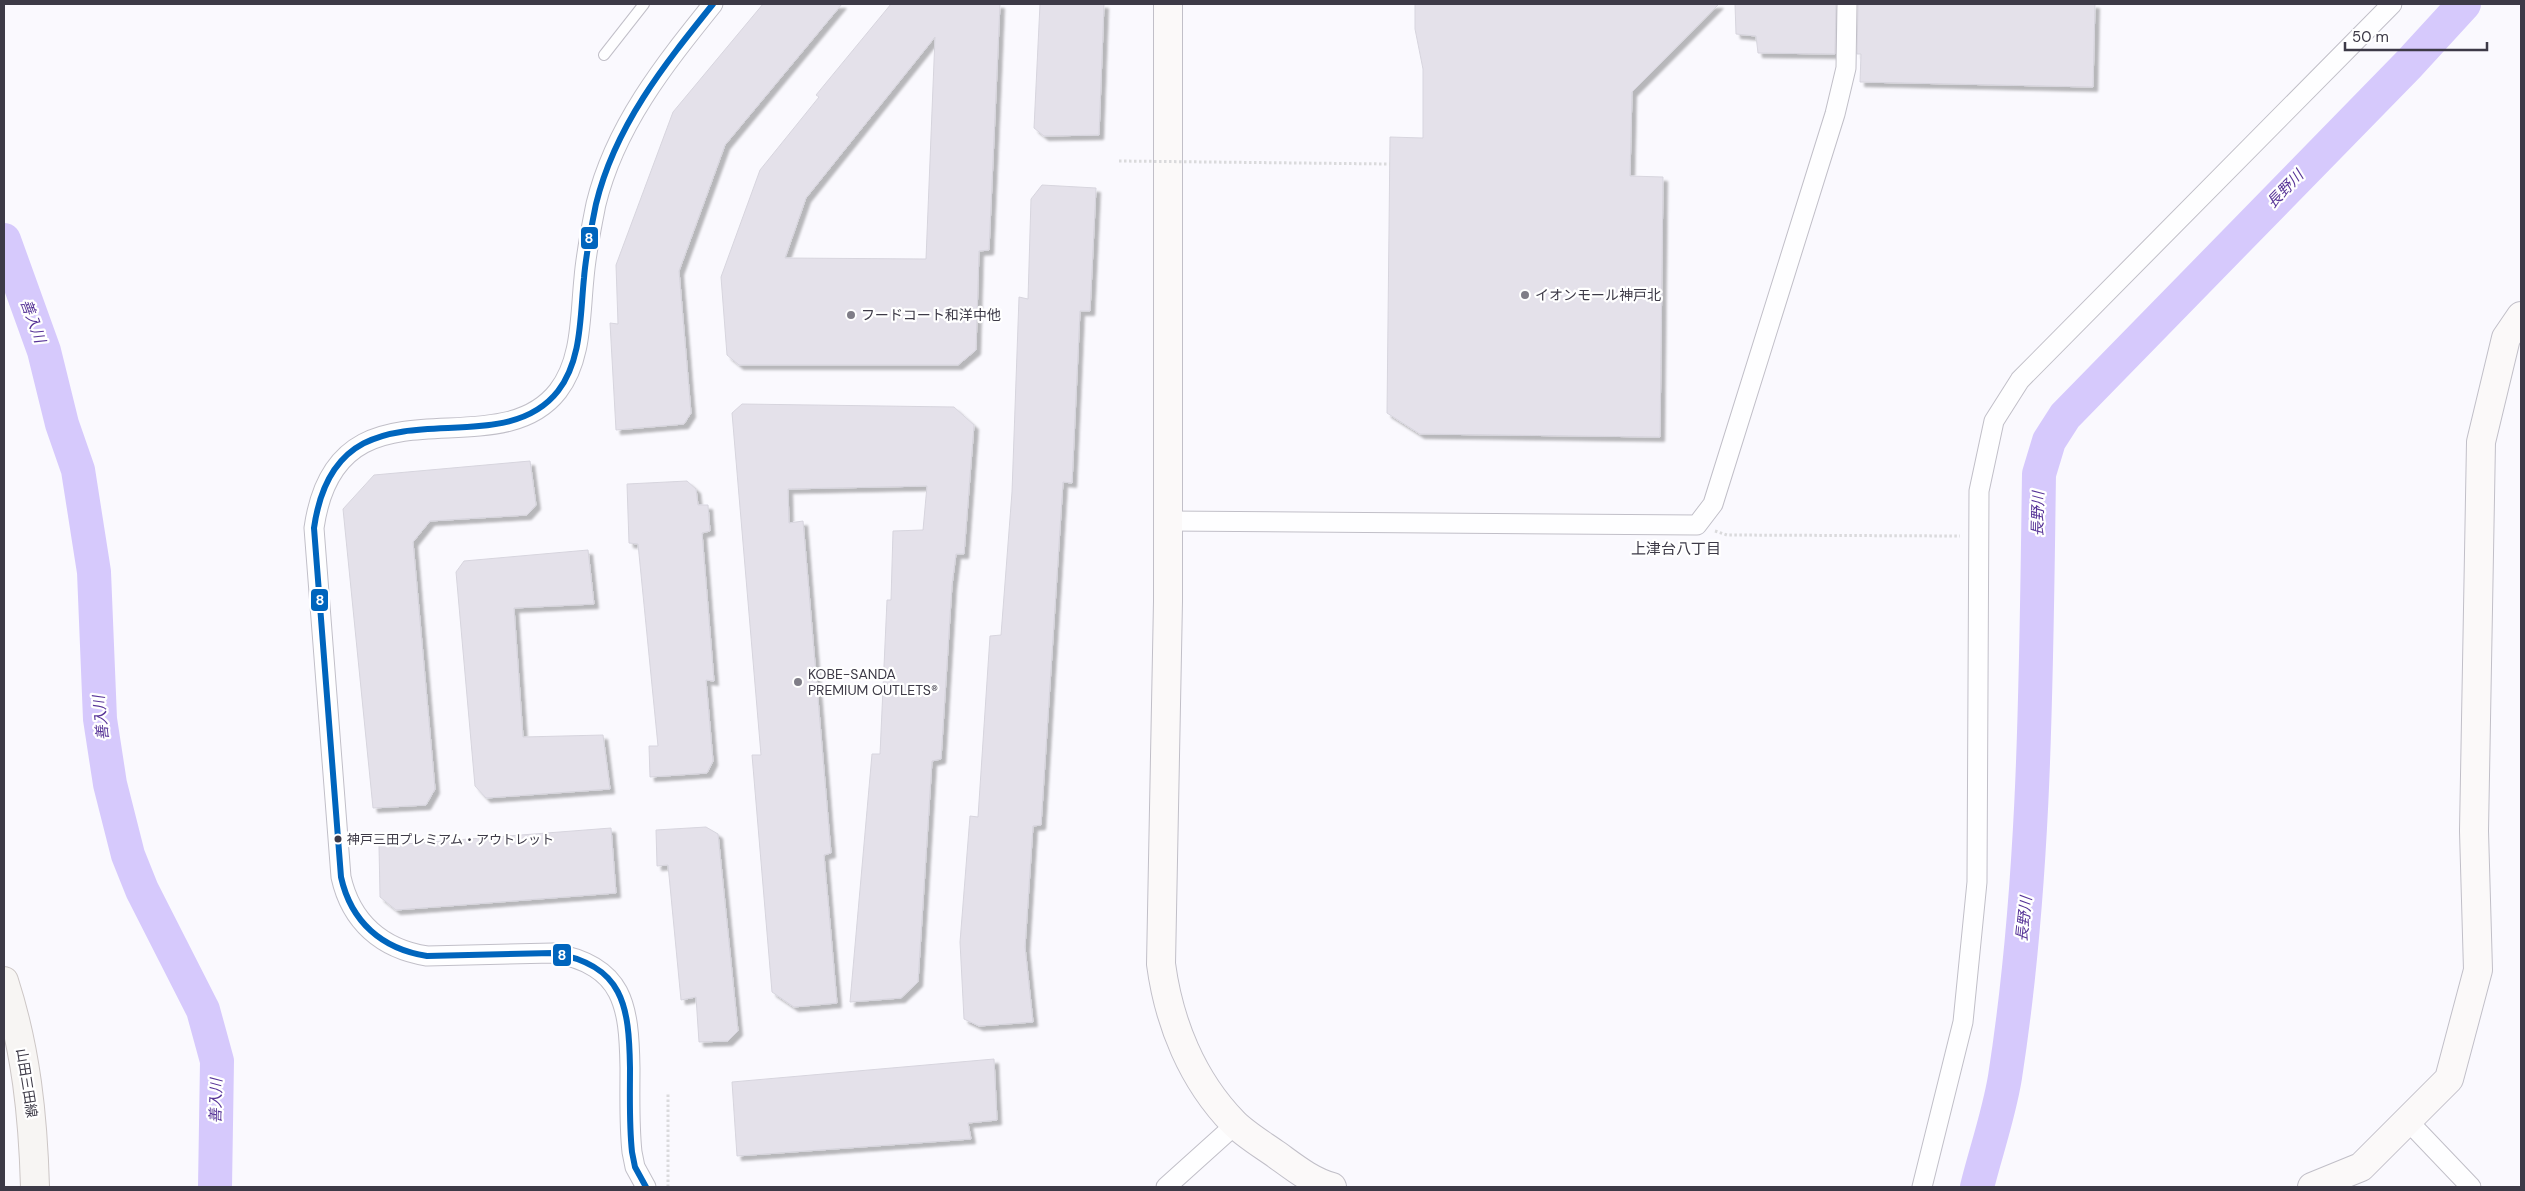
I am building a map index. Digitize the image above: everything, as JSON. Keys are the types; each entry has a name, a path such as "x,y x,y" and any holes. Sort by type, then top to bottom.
{"main road":[{"name":"山田三田線","path":"4,981 15,1015 27,1073 34,1130 34,1187"}],"street":[{"path":"646,1187 635,1167 632,1152 627,1013 619,994 607,977 573,956 553,953 427,956 392,947 377,938 364,926 345,893 341,877 314,528 317,508 332,471 353,451 376,438 396,431 500,423 516,419 540,408 558,392 570,373 575,354 588,242 597,202 608,168 621,137 654,78 713,4"},
{"path":"1168,4 1168,521 1161,964 1171,1015 1191,1064 1204,1085 1236,1124 1315,1182 1332,1187"},
{"path":"1168,521 1698,525 1713,504 1835,114 1846,68 1847,4"},
{"path":"1922,1187 1963,1022 1978,882 1979,491 1994,421 2020,380 2392,4"},
{"path":"2312,1187 2361,1167 2449,1079 2478,970 2474,831 2481,442 2506,338 2521,316"},
{"path":"2408,1121 2471,1187"},
{"path":"1166,1187 1236,1124"}],"lane":[{"path":"604,55 644,4"}],"path":[{"path":"1119,161 1390,164"},
{"path":"1698,525 1727,535 1979,536"},
{"path":"668,1093 668,1187"}],"building":[{"path":"763,4 842,4 725,145 679,271 691,413 684,424 616,430 610,323 618,324 616,265 673,112"},
{"path":"891,4 1000,4 989,250 979,251 976,350 958,365 739,365 727,355 721,277 760,170 819,97 816,95","holes":["935,37 926,259 785,258 806,198"]},
{"path":"1040,4 1104,4 1099,135 1044,136 1034,128"},
{"name":"イオンモール神戸北","path":"1415,4 1719,4 1632,92 1630,176 1663,177 1660,437 1420,434 1387,413 1390,137 1423,138 1423,69 1415,29"},
{"path":"1735,4 1836,4 1835,54 1758,53 1756,36 1736,34"},
{"path":"1858,4 2095,4 2093,87 1860,82 1861,54 1857,54"},
{"path":"1042,185 1096,188 1090,311 1080,311 1072,483 1063,482 1041,825 1033,826 1025,947 1033,1022 979,1026 964,1019 960,942 970,816 978,817 990,636 1001,635 1012,492 1019,297 1028,299 1031,199"},
{"path":"742,404 954,407 974,425 964,554 956,554 952,585 941,759 932,761 918,982 901,998 850,1002 872,754 880,754 887,600 891,600 893,531 923,530 927,486 788,489 789,523 803,521 831,853 824,855 837,1003 794,1007 772,992 752,755 761,755 732,413"},
{"path":"530,461 536,505 527,515 430,521 413,542 435,789 426,805 373,808 343,509 374,475"},
{"path":"687,481 696,489 698,505 708,505 710,531 702,533 714,681 706,680 713,761 707,773 650,777 649,746 658,746 638,544 629,543 627,484"},
{"path":"588,550 594,604 514,608 523,737 603,735 610,789 486,798 475,786 456,572 464,561"},
{"path":"706,827 718,834 738,1031 728,1041 699,1042 696,997 681,1000 668,865 657,866 656,830"},
{"path":"611,828 616,893 396,910 380,897 379,846"},
{"path":"994,1059 997,1120 968,1123 971,1139 737,1156 732,1082"}],"waterway":[{"name":"長野川","path":"1977,1187 1996,1119 2005,1077 2023,927 2029,852 2035,701 2039,474 2049,441 2065,416 2409,64 2464,4"},
{"name":"善入川","path":"4,240 44,351 62,424 78,470 94,572 100,719 110,784 128,855 142,890 203,1010 217,1061 215,1187"}],"transit line":[{"name":"8","path":"646,1187 635,1167 632,1152 628,1026 618,992 608,978 595,967 577,959 553,953 427,956 411,952 396,947 371,931 352,907 341,877 314,528 329,479 353,450 385,435 497,424 530,414 558,391 566,379 576,352 587,250 596,204 615,148 628,123 659,74 713,4"}],"place":[{"name":"イオンモール神戸北","path":"1525,295"},
{"name":"フードコート和洋中他","path":"851,315"},
{"name":"KOBE-SANDA PREMIUM OUTLETS®","path":"798,682"},
{"name":"神戸三田プレミアム・アウトレット","path":"338,839"}],"district":[{"name":"上津台八丁目","path":"1676,549"}]}
